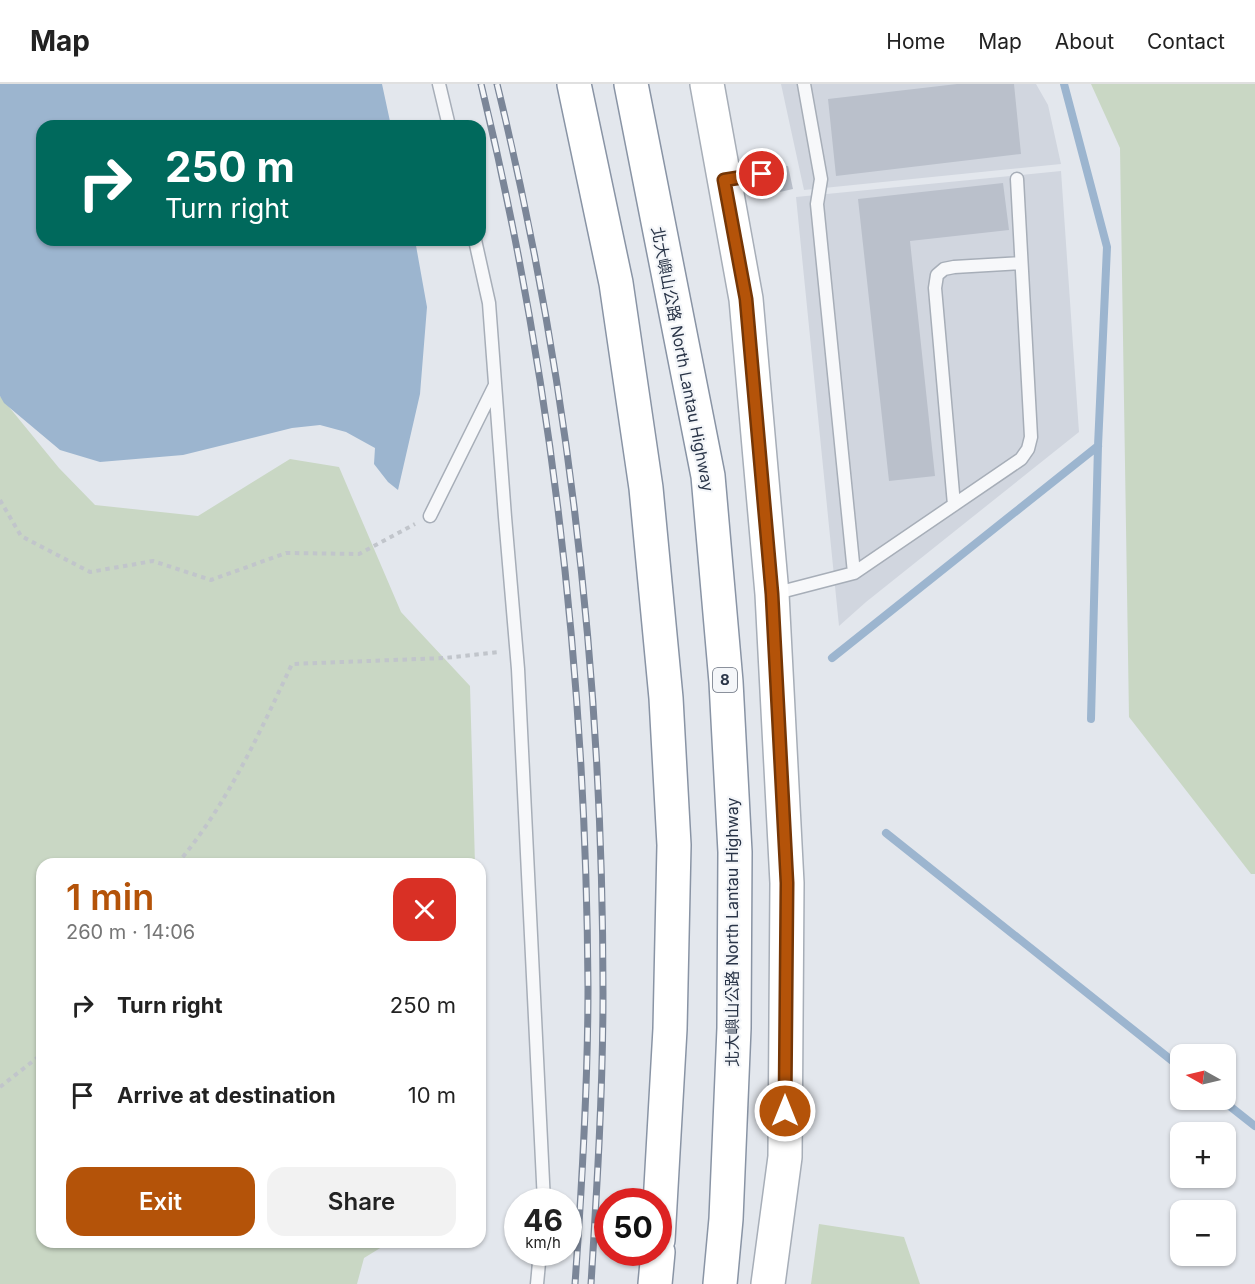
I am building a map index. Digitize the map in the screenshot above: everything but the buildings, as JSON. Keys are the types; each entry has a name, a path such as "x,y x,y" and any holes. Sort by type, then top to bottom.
{"main road":[{"path":"574,84 616,283 646,488 666,698 674,856 670,1029 661,1188"},
{"name":"北大嶼山公路 North Lantau Highway","path":"631,84 708,476 726,682 735,852 734,1016 726,1219 720,1284"},
{"path":"706,84 746,299 772,594 787,883 785,1157 768,1284"},
{"path":"655,1284 657,1266"}],"lane":[{"path":"439,84 447,120"},
{"path":"804,84 821,179 817,204 854,573"},
{"path":"724,180 762,174"},
{"path":"772,594 854,573 1021,459 1028,449 1031,436 1017,179"},
{"path":"475,246 489,303 516,650 543,1188"},
{"path":"954,505 935,288 937,275 944,269 954,267 1021,263"},
{"path":"430,516 495,385"},
{"path":"537,1284 539,1266"}],"path":[{"path":"0,500 21,536 90,572 153,561 211,580 286,553 359,554 430,516"},
{"path":"182,858 198,839 247,759 292,664 444,658 516,650"},
{"path":"0,1087 36,1059"}],"shaded area":[{"path":"781,84 1036,84 1048,105 1061,164 804,190"},
{"path":"1061,171 1079,432 839,626 796,197"}],"green space":[{"path":"1091,84 1255,84 1255,874 1251,874 1129,717 1120,148"},
{"path":"0,396 59,468 95,505 198,516 290,459 339,467 401,612 470,686 475,858 36,858 36,1248 380,1248 364,1258 357,1284 0,1284"},
{"path":"819,1224 904,1237 920,1284 811,1284"}],"water":[{"path":"0,84 382,84 390,120 36,120 36,246 416,246 427,307 420,394 398,490 388,482 374,464 375,448 346,432 320,425 292,428 183,455 100,462 60,450 4,403 0,396"}],"waterway":[{"path":"1064,84 1107,247 1098,446 1091,719"},
{"path":"832,658 1098,446"},
{"path":"886,833 1170,1059"},
{"path":"1235,1110 1255,1126"}],"railway":[{"path":"481,84 528,307 546,420 561,532 581,759 588,987 584,1136 575,1284"},
{"path":"497,84 523,196 563,421 589,649 597,764 603,993 601,1102 591,1284"}],"route":[{"path":"762,174 724,180 746,299 772,594 787,883 785,1111"}]}
